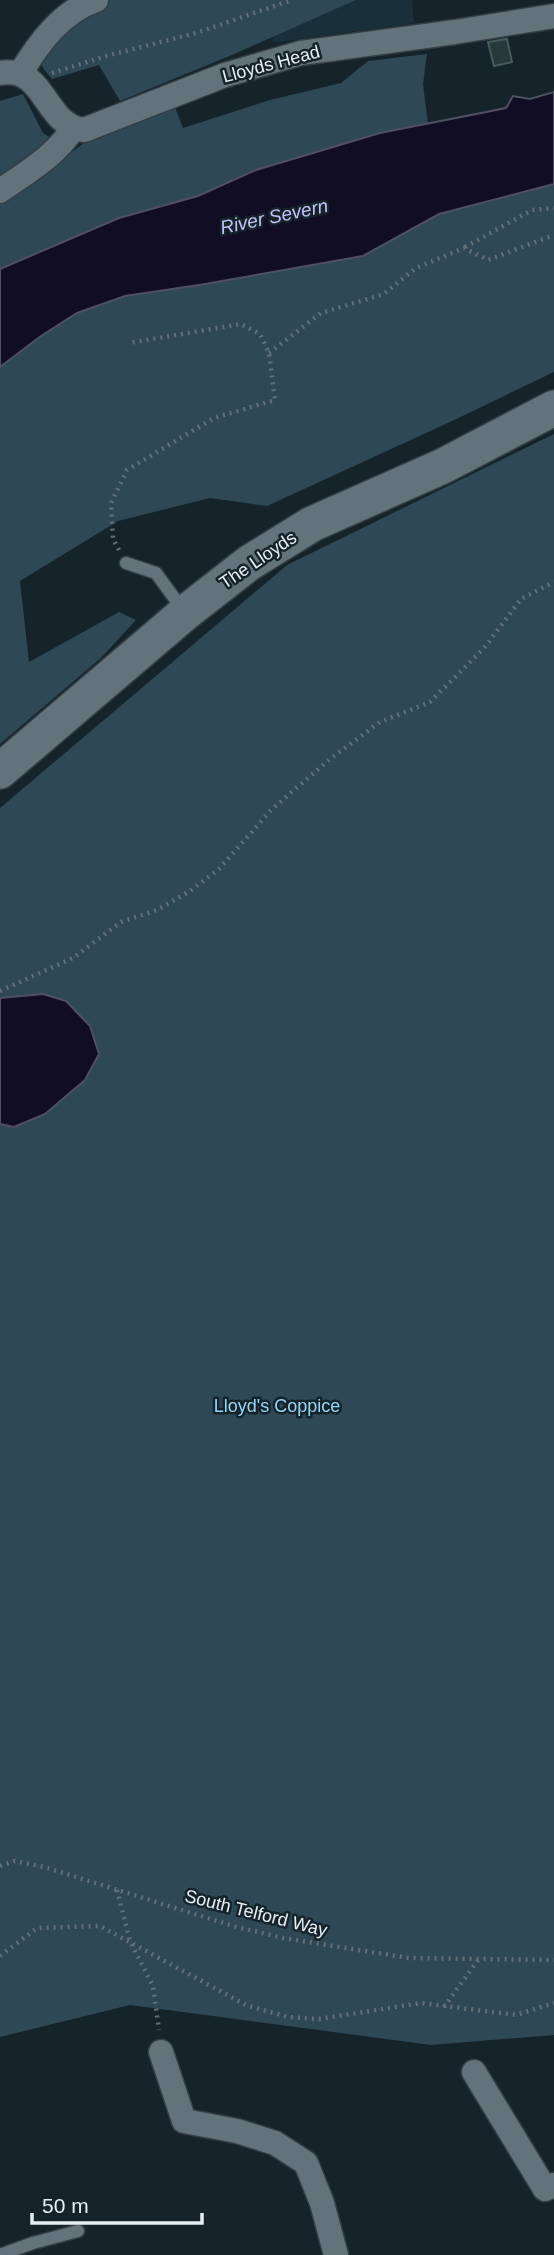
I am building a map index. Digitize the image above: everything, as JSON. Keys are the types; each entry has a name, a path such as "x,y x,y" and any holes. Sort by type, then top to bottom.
{"street":[{"path":"0,191 47,159 73,129 63,124 17,76 50,32 84,4 96,0"},
{"name":"Lloyds Head","path":"73,129 84,130 225,75 300,53 554,16"},
{"name":"The Lloyds","path":"0,771 249,563 312,524 443,466 554,408"},
{"path":"161,2052 184,2121 237,2131 275,2143 306,2163 322,2203 336,2255"},
{"path":"474,2072 545,2189 554,2185"}],"lane":[{"path":"126,564 156,573 186,613"},
{"path":"0,2255 78,2231"}],"path":[{"path":"17,76 196,33 292,0"},
{"path":"269,354 321,313 384,294 416,268 464,248 532,210 554,208"},
{"path":"464,248 488,260 554,235"},
{"path":"126,564 113,539 111,503 127,470 214,418 275,400 269,354 260,334 241,324 129,343"},
{"path":"0,991 73,958 121,922 157,910 190,891 219,869 271,810 330,759 380,722 430,702 484,648 520,599 554,582"},
{"name":"South Telford Way","path":"0,1866 15,1861 44,1867 233,1926 283,1938 409,1958 554,1960"},
{"path":"117,1890 130,1941 153,1986 161,2052"},
{"path":"0,1956 37,1928 100,1926 246,2004 288,2017 319,2019 421,2003 516,2015 554,2003"},
{"path":"444,2007 478,1960"}],"shaded area":[{"path":"356,0 412,0 414,23 271,43 275,35"}],"green space":[{"path":"109,0 356,0 120,101 99,65 52,79 41,61 43,53 89,11"},
{"path":"427,54 423,84 428,124 380,133 256,170 198,196 119,218 0,269 0,200 84,143 175,107 183,128 270,100 341,83 368,61"},
{"path":"23,94 43,133 54,140 0,183 0,101"},
{"path":"554,184 554,372 267,506 210,498 118,521 20,581 29,662 119,612 136,620 101,658 0,744 0,367 77,313 125,296 363,256 439,214"},
{"name":"Lloyd's Coppice","path":"554,434 554,2035 431,2045 130,2005 0,2037 0,808 287,565"}],"water":[{"name":"River Severn","path":"554,92 554,184 439,214 363,256 125,296 77,313 0,367 0,269 119,218 198,196 256,170 380,133 506,108 513,96 530,99"},
{"path":"43,994 66,1001 90,1026 99,1054 85,1080 45,1114 14,1127 0,1124 0,998"}],"building":[{"path":"507,39 512,62 494,66 488,42"}]}
